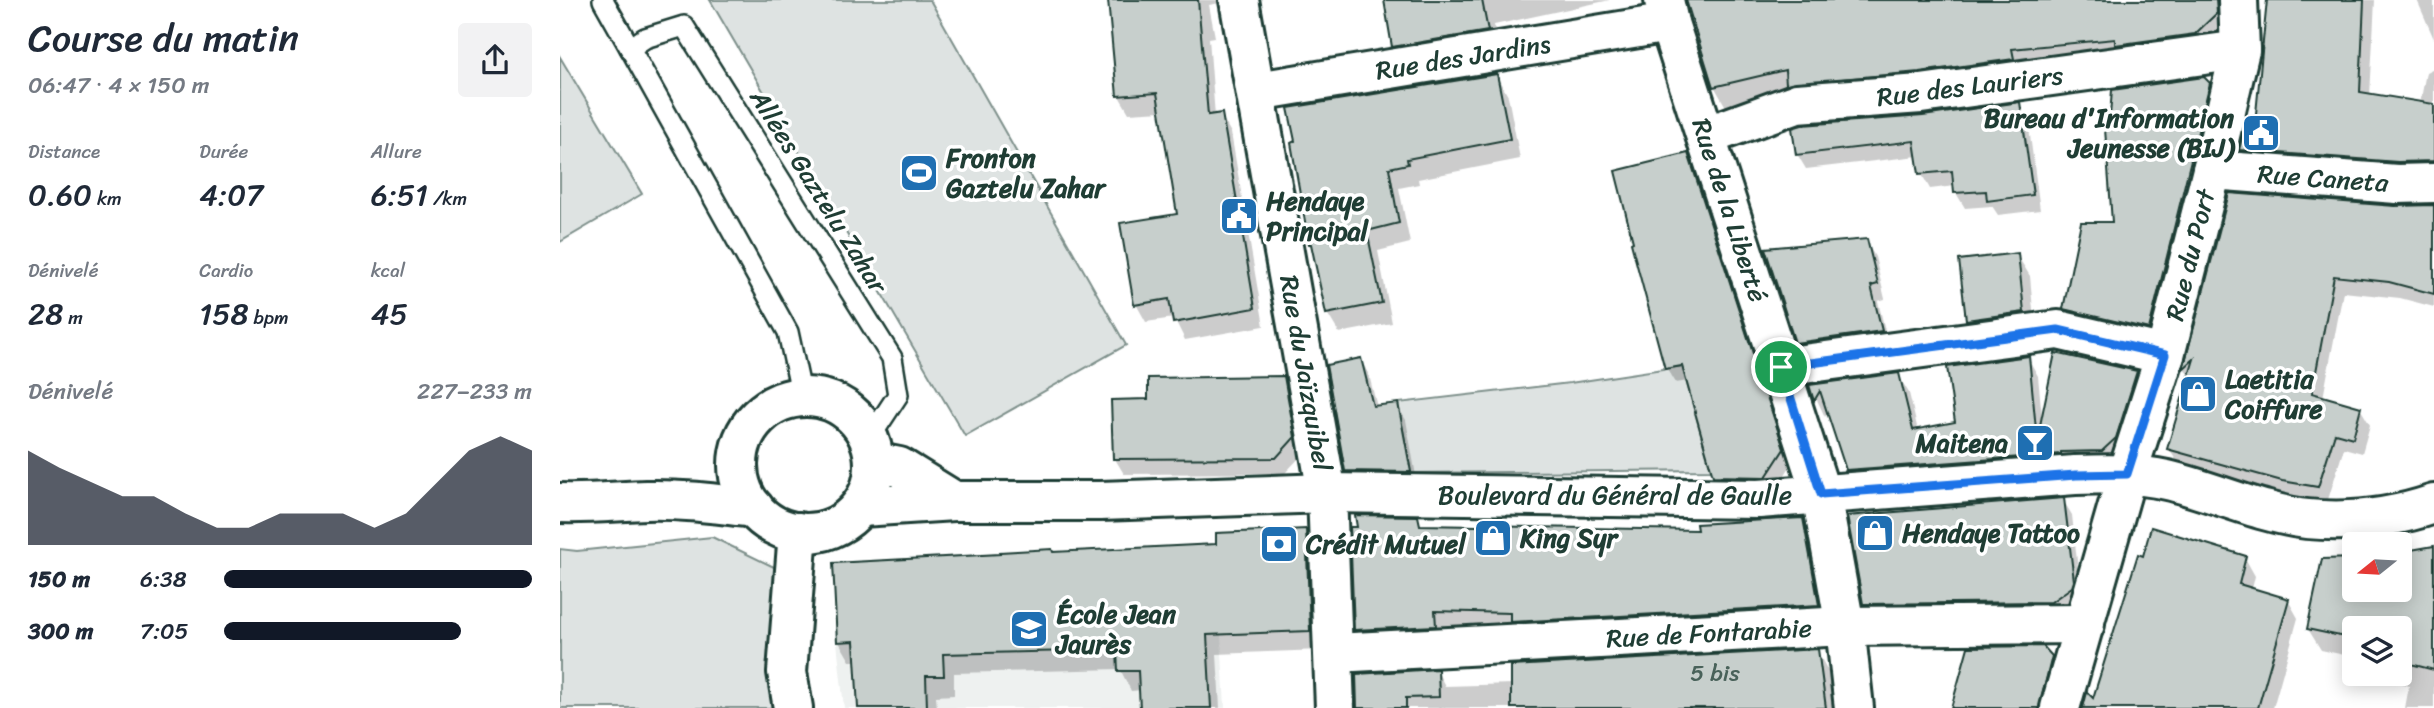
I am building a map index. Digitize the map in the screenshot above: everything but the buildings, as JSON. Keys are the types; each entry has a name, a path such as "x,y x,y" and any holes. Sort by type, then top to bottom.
{"street":[{"name":"Rue du Jaïzquibel","path":"1239,0 1327,492 1335,708"},
{"name":"Rue du Port","path":"2060,708 2127,474 2165,355 2212,170 2240,50 2238,0"},
{"name":"Rue des Jardins","path":"1257,91 1666,11"},
{"name":"Rue de la Liberté","path":"1666,11 1821,494 1845,626 1854,708"},
{"name":"Rue des Lauriers","path":"1706,136 1797,103 1921,94 2240,50"},
{"name":"Rue Caneta","path":"2212,170 2397,184 2434,183"},
{"path":"1781,367 2058,330 2165,355"},
{"path":"802,397 822,399 842,407 859,421 872,450 871,485 860,507 844,522 822,531 798,532 766,520 745,495 740,480 738,464 742,443 751,425 765,410 782,401 802,397"},
{"path":"872,450 954,501"},
{"path":"648,500 738,464"},
{"name":"Boulevard du Général de Gaulle","path":"860,507 954,501 1100,501 1327,492 1759,499 2076,475 2127,474 2166,479 2305,519 2361,520 2412,512 2434,504"},
{"path":"560,503 704,501 754,508"},
{"path":"793,708 787,672 798,532"},
{"name":"Rue de Fontarabie","path":"1335,653 1845,626 2085,624"}],"lane":[{"path":"603,0 788,332 802,397"},
{"name":"Allées Gaztelu Zahar","path":"630,48 645,38 684,26 892,358 898,395 872,450"}],"shaded area":[{"name":"Fronton Gaztelu Zahar","path":"710,0 930,0 1126,345 965,436"},
{"path":"560,57 642,194 560,242"},
{"path":"1682,366 1711,470 1411,473 1398,403 1570,383"},
{"path":"712,537 774,567 782,604 784,708 560,708 560,549 577,551"},
{"name":"École Jean Jaurès","path":"1216,544 1225,708 844,708 833,563"}],"place":[{"name":"Bureau d'Information Jeunesse (BIJ)","path":"2261,133"},
{"name":"Fronton Gaztelu Zahar","path":"919,173"},
{"name":"Hendaye Principal","path":"1239,216"},
{"name":"Laetitia Coiffure","path":"2198,394"},
{"name":"Maitena","path":"2035,443"},
{"name":"Hendaye Tattoo","path":"1875,533"},
{"name":"King Syr","path":"1493,538"},
{"name":"Crédit Mutuel","path":"1279,544"},
{"name":"École Jean Jaurès","path":"1029,629"}],"route":[{"path":"2058,330 2165,355 2127,474 2076,475 1821,494 1781,367 2058,330"}]}
